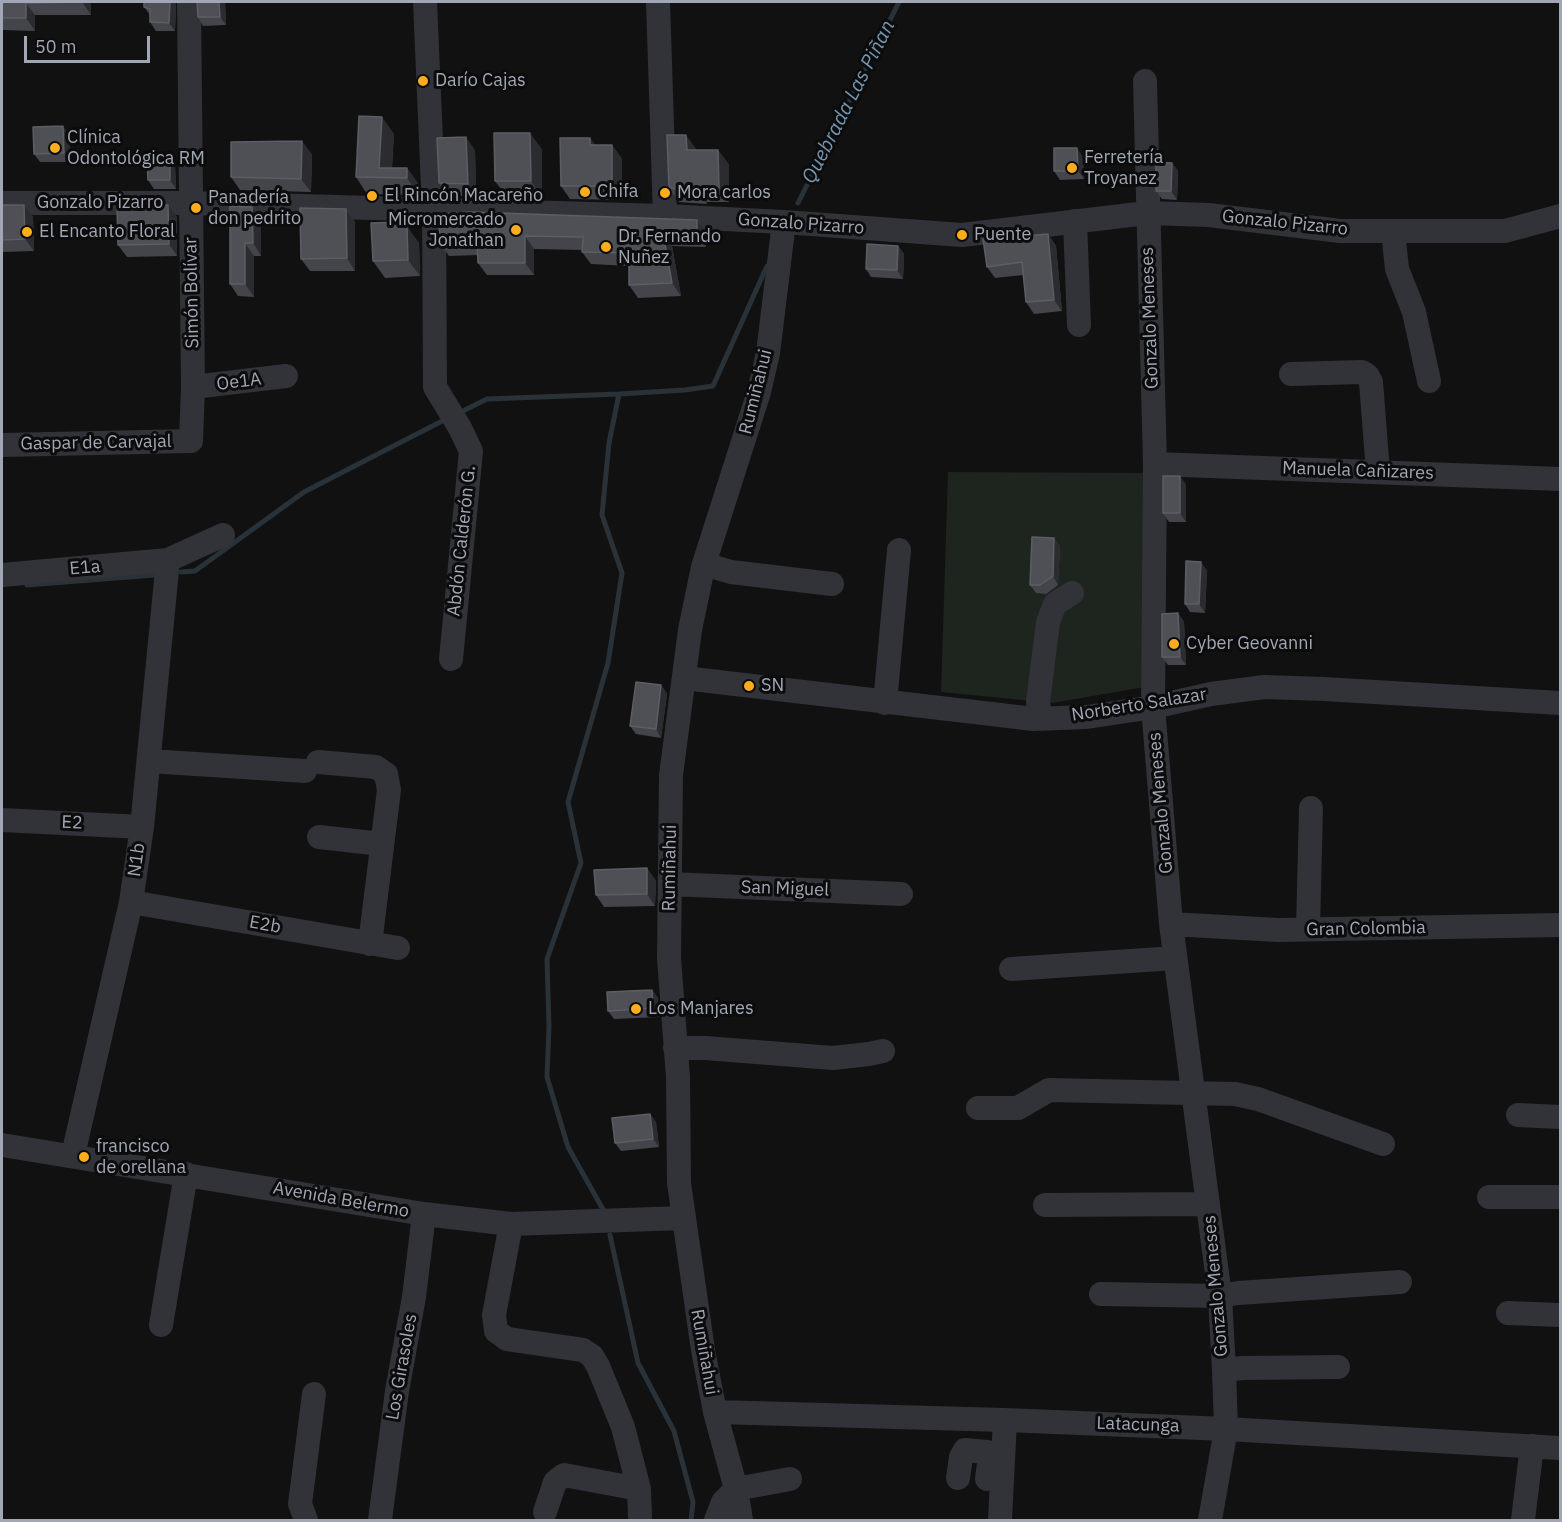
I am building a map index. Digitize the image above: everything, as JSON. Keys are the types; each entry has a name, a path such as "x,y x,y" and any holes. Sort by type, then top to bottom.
{"street":[{"name":"Simón Bolívar","path":"189,2 193,387 191,441"},
{"name":"Abdón Calderón G.","path":"425,2 434,210 435,387 471,451 451,659"},
{"path":"658,2 665,216"},
{"name":"Gonzalo Meneses","path":"1145,81 1155,464 1153,707 1171,924 1220,1296 1224,1370 1226,1429 1209,1521"},
{"name":"Gonzalo Pizarro","path":"2,203 191,203 665,216 962,235 1147,213 1209,215 1340,231 1505,231 1560,216"},
{"path":"1075,221 1079,325"},
{"name":"Rumiñahui","path":"741,1521 736,1489 715,1412 703,1350 679,1183 675,1048 669,958 671,775 690,630 704,564 759,392 768,353 784,222"},
{"path":"1393,231 1397,269 1414,312 1429,381"},
{"path":"1291,374 1362,372 1367,375 1371,382 1378,472"},
{"name":"Oe1A","path":"193,387 286,376"},
{"name":"Gaspar de Carvajal","path":"2,445 191,441"},
{"name":"Manuela Cañizares","path":"1155,464 1560,479"},
{"name":"E1a","path":"2,575 168,560 223,535"},
{"path":"885,703 899,550"},
{"name":"N1b","path":"73,1155 131,902 142,827 168,560"},
{"path":"704,564 731,572 832,584"},
{"path":"1040,718 1038,702 1048,622 1055,604 1072,593"},
{"name":"Norberto Salazar","path":"684,678 885,703 1040,718 1087,717 1153,707 1211,694 1264,687 1335,689 1560,703"},
{"path":"149,761 376,767 386,774 389,790 370,944"},
{"path":"1308,929 1311,808"},
{"name":"E2","path":"2,820 142,827"},
{"path":"319,837 382,844"},
{"name":"San Miguel","path":"670,884 901,894"},
{"name":"E2b","path":"131,902 398,948"},
{"name":"Gran Colombia","path":"1171,924 1278,930 1560,925"},
{"path":"1011,969 1175,958"},
{"path":"675,1048 705,1048 833,1058 883,1051"},
{"path":"978,1108 1018,1108 1049,1090 1235,1094 1258,1099 1383,1144"},
{"path":"1518,1115 1560,1118"},
{"name":"Avenida Belermo","path":"2,1145 424,1214 511,1224 683,1218"},
{"path":"161,1325 186,1174"},
{"path":"1489,1197 1560,1197"},
{"path":"1045,1205 1208,1204"},
{"name":"Los Girasoles","path":"380,1521 397,1391 414,1297 424,1214"},
{"path":"511,1224 495,1315 496,1331 507,1340 583,1350 592,1356 622,1427 639,1489 640,1516"},
{"path":"1101,1294 1220,1296 1400,1282"},
{"path":"1508,1313 1560,1315"},
{"path":"1224,1370 1338,1367"},
{"path":"306,1521 300,1504 314,1395"},
{"name":"Latacunga","path":"715,1412 1226,1429 1560,1448"},
{"path":"994,1479 1005,1420"},
{"path":"1523,1521 1532,1446"},
{"path":"956,1478 960,1457 965,1450 987,1452 990,1456 1000,1521"},
{"path":"545,1512 555,1482 564,1475 639,1489"},
{"path":"716,1521 723,1502 736,1489 790,1479"}],"shaded area":[{"path":"948,472 1145,473 1145,687 1052,703 941,692"}],"building":[{"path":"2,2 82,2 26,3 26,18 2,18"},
{"path":"144,2 170,2 169,23 150,22 150,9 144,7"},
{"path":"197,2 219,2 220,17 198,17"},
{"path":"359,116 382,117 379,168 407,168 407,178 356,177"},
{"path":"63,126 64,153 34,154 33,127"},
{"path":"494,133 530,133 531,181 495,181"},
{"path":"667,135 686,135 687,150 718,150 719,188 669,188"},
{"path":"466,137 468,184 439,183 437,138"},
{"path":"560,138 590,138 590,145 612,145 612,186 561,186"},
{"path":"302,141 301,179 231,177 231,142"},
{"path":"1054,148 1077,148 1078,171 1054,171"},
{"path":"170,156 170,180 148,180 147,157"},
{"path":"1156,162 1172,163 1171,191 1156,191"},
{"path":"2,205 24,205 25,239 2,240"},
{"path":"117,205 168,205 169,244 118,245"},
{"path":"230,206 252,207 253,243 245,243 245,284 230,284"},
{"path":"300,208 346,209 347,258 301,259"},
{"path":"471,212 697,220 697,234 663,233 672,283 629,285 629,253 582,252 583,237 525,236 525,263 478,263 477,242 440,243 439,216 441,214"},
{"path":"401,222 407,226 408,260 373,261 371,223"},
{"path":"1048,234 1054,300 1026,302 1022,262 987,267 983,239 1011,235 1012,237"},
{"path":"867,244 898,246 897,270 866,269"},
{"path":"1163,476 1180,476 1180,513 1163,513"},
{"path":"1032,537 1054,538 1053,576 1040,585 1030,585"},
{"path":"1186,561 1201,562 1199,604 1185,604"},
{"path":"1178,613 1180,657 1162,657 1162,614"},
{"path":"636,682 661,685 656,729 630,726"},
{"path":"647,868 647,894 596,895 594,870"},
{"path":"652,990 653,1008 608,1011 607,992"},
{"path":"650,1114 653,1139 615,1143 612,1118"}],"waterway":[{"name":"Quebrada Las Piñan","path":"798,203 899,2"},
{"path":"605,1213 568,1147 547,1077 549,1027 547,959 581,863 568,802 608,663 622,573 602,515 609,443 619,394 713,386 767,266"},
{"path":"459,413 487,399 619,394"},
{"path":"181,572 195,571 304,492 448,418"},
{"path":"27,585 154,575"},
{"path":"610,1235 638,1363 674,1431 693,1502 691,1520"}],"place":[{"name":"Darío Cajas","path":"423,81"},
{"name":"Clínica Odontológica RM","path":"55,148"},
{"name":"Ferretería Troyanez","path":"1072,168"},
{"name":"Chifa","path":"585,192"},
{"name":"Mora carlos","path":"665,193"},
{"name":"El Rincón Macareño","path":"372,196"},
{"name":"Panadería don pedrito","path":"196,208"},
{"name":"Micromercado Jonathan","path":"516,230"},
{"name":"El Encanto Floral","path":"27,232"},
{"name":"Puente","path":"962,235"},
{"name":"Dr. Fernando Nuñez","path":"606,247"},
{"name":"Cyber Geovanni","path":"1174,644"},
{"name":"SN","path":"749,686"},
{"name":"Los Manjares","path":"636,1009"},
{"name":"francisco de orellana","path":"84,1157"}]}
